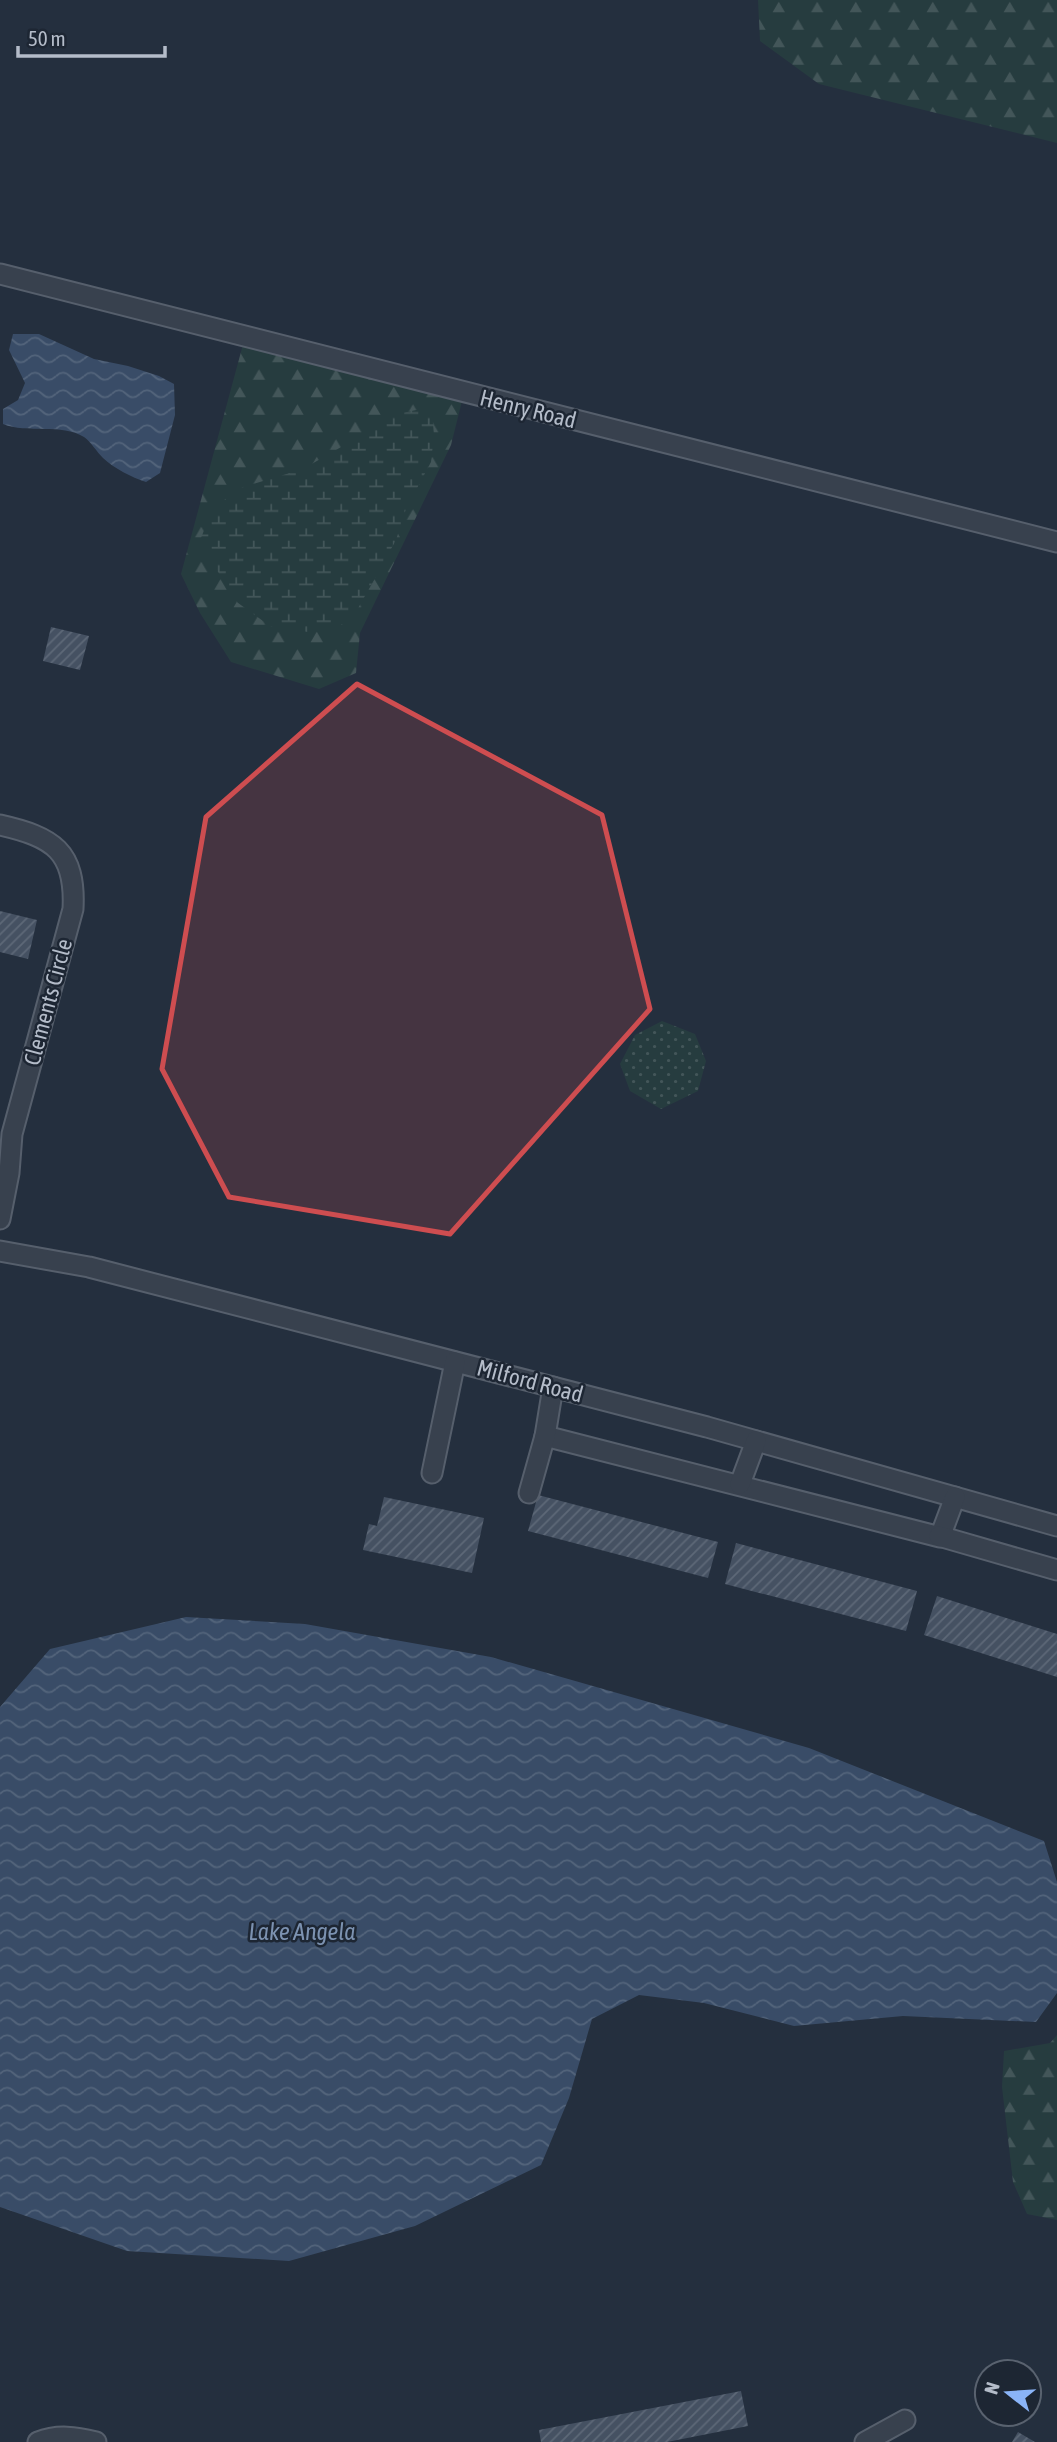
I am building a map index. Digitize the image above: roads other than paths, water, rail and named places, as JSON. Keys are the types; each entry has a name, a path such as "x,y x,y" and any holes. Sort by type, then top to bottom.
{"street":[{"name":"Henry Road","path":"0,274 1057,542"},
{"name":"Clements Circle","path":"0,825 37,835 53,846 64,857 74,887 73,909 12,1134 9,1173 0,1219"},
{"name":"Milford Road","path":"0,1251 89,1267 553,1387 1057,1526"},
{"path":"432,1473 456,1362"},
{"path":"529,1493 545,1436 553,1387"},
{"path":"545,1436 939,1536 1057,1570"},
{"path":"740,1484 756,1441"},
{"path":"939,1536 955,1497"},
{"path":"865,2442 905,2420"},
{"path":"38,2442 51,2437 76,2437 96,2442"}],"water":[{"path":"13,334 39,334 94,359 128,366 174,384 175,415 160,473 146,482 129,475 101,456 87,439 75,433 3,424 3,409 18,400 25,383 9,350"},
{"name":"Lake Angela","path":"186,1617 305,1624 491,1657 809,1748 1044,1841 1057,1882 1057,1993 1036,2022 903,2016 794,2026 704,2003 639,1995 592,2019 569,2098 541,2165 415,2226 289,2261 127,2251 0,2207 0,1707 50,1649"}]}
